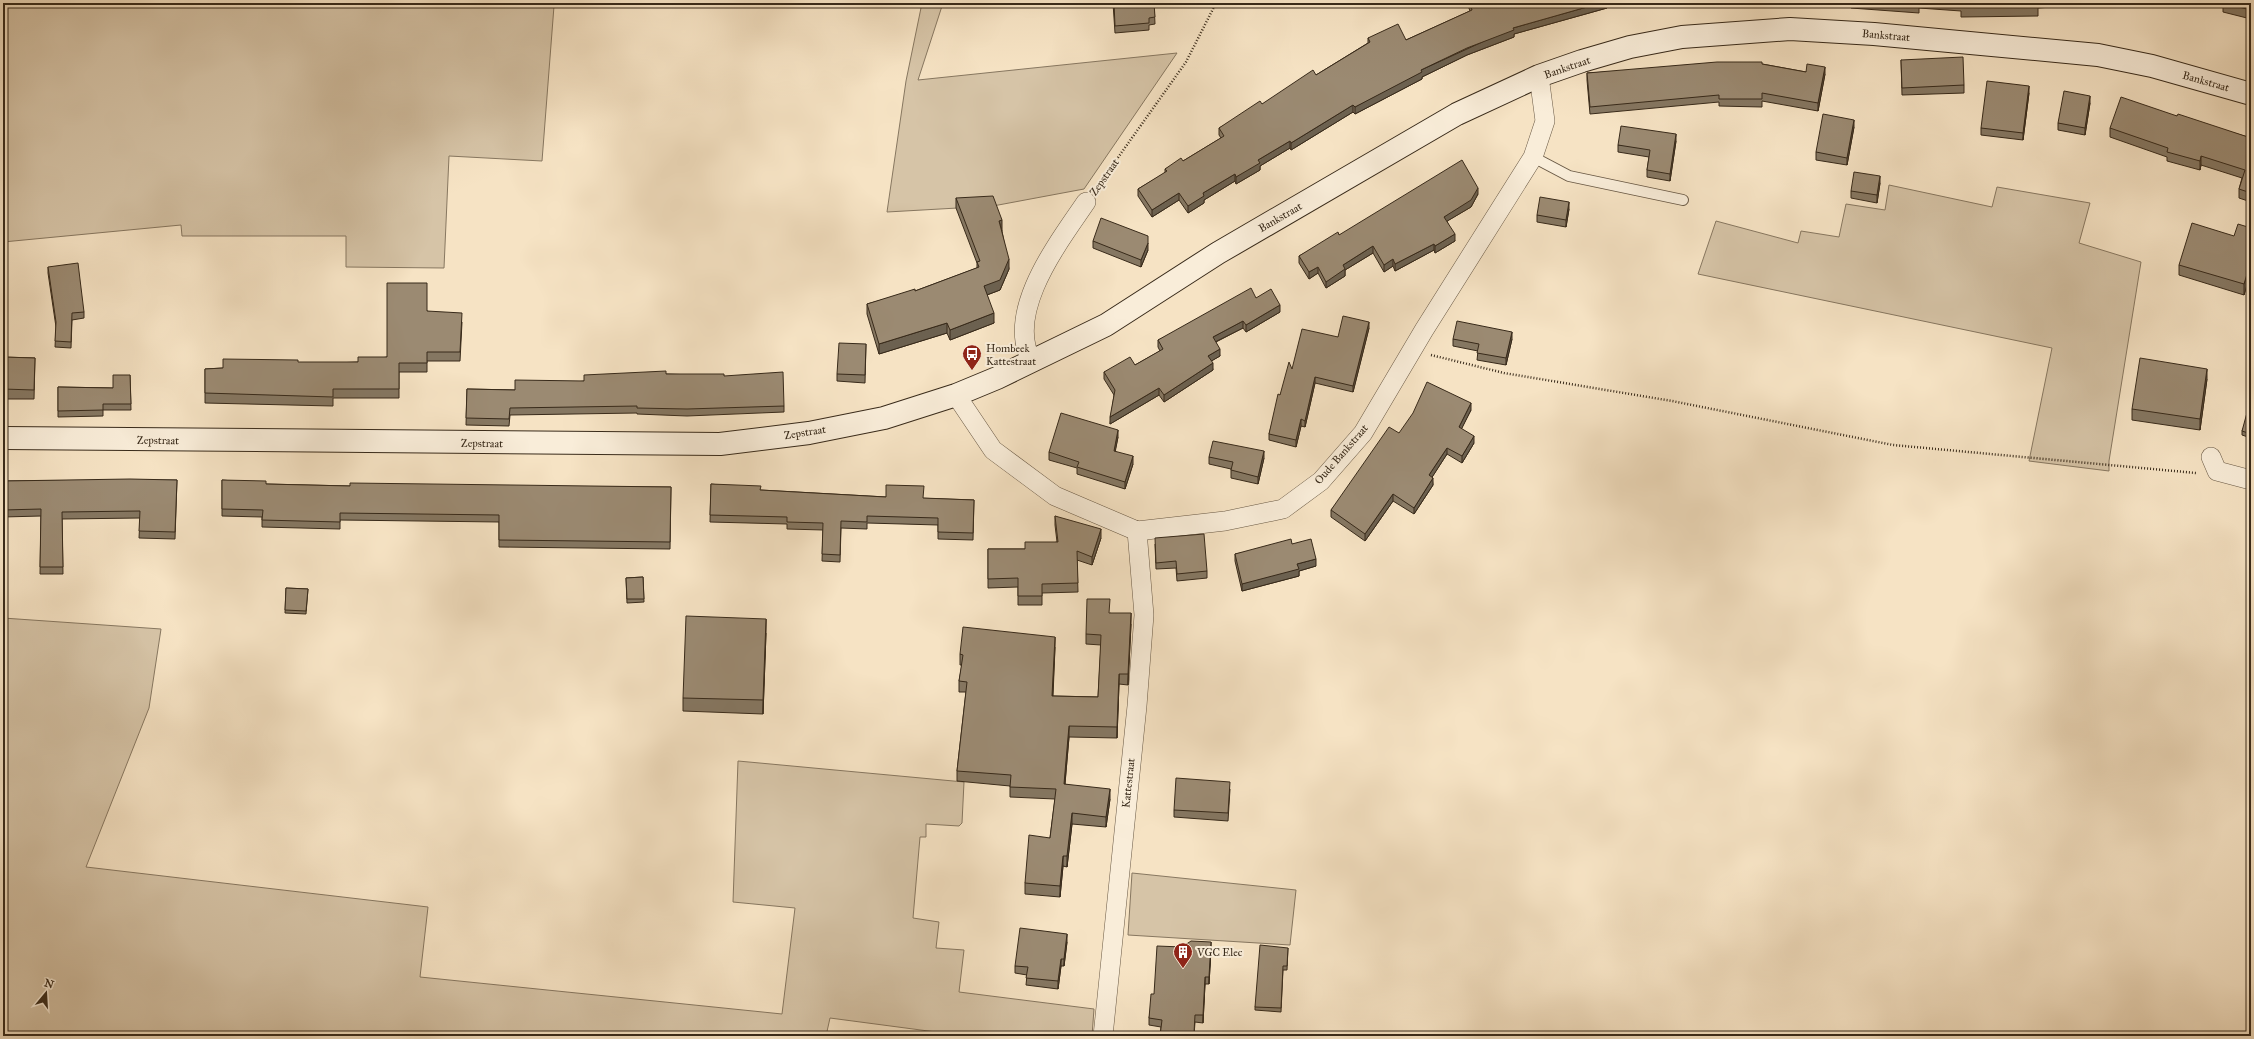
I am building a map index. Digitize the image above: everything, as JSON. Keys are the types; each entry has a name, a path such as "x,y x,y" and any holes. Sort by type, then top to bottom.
{"street":[{"name":"Bankstraat","path":"956,395 1032,362 1106,325 1218,253 1457,114 1539,76 1582,61 1630,47 1682,37 1790,29 1874,34 2098,55 2152,66 2251,94"},
{"name":"Oude Bankstraat","path":"956,395 992,450 1055,496 1137,531 1225,521 1283,509 1321,481 1363,432 1412,350 1533,157 1545,121 1539,76"},
{"name":"Zepstraat","path":"1032,362 1024,344 1024,326 1034,289 1043,269 1086,202"},
{"name":"Zepstraat","path":"3,438 720,444 809,433 884,418 956,395"},
{"path":"2210,457 2217,471 2244,478"},
{"name":"Kattestraat","path":"1103,1036 1144,615 1137,531"}],"lane":[{"path":"1533,157 1569,176 1684,200"}],"path":[{"name":"Zepstraat","path":"1086,202 1186,62 1216,3"},
{"path":"1412,350 1504,373 1672,401 1893,445 2199,473"}],"shaded area":[{"path":"3,3 520,3 554,6 542,161 449,156 444,268 346,267 346,236 182,236 181,225 3,242"},
{"path":"922,3 943,3 918,80 1177,53 1084,189 993,206 887,212 906,81"},
{"path":"1889,185 1992,207 1997,187 2090,203 2079,243 2141,262 2109,461 2109,471 2029,461 2052,348 1698,274 1716,221 1798,243 1801,231 1839,237 1846,204 1885,210"},
{"path":"3,618 161,629 149,708 86,867 428,907 420,977 782,1014 795,908 733,902 738,761 964,782 962,823 959,826 926,824 926,837 920,837 913,918 939,922 936,948 964,950 959,992 1094,1009 1092,1036 966,1036 830,1018 826,1036 3,1036"},
{"path":"1132,873 1296,890 1290,945 1128,935"}],"building":[{"path":"1114,3 1154,3 1155,17 1149,18 1149,23 1115,26"},
{"path":"1470,3 1601,3 1513,28 1514,30 1467,48 1421,70 1422,72 1355,107 1353,105 1291,143 1290,141 1258,160 1260,163 1236,177 1235,174 1203,193 1204,196 1188,206 1179,193 1152,210 1138,189 1167,171 1165,169 1181,158 1183,161 1224,136 1219,128 1260,101 1262,104 1313,70 1316,75 1370,42 1368,38 1398,24 1406,40 1472,10"},
{"path":"2223,3 2251,3 2251,10"},
{"path":"1963,57 1964,85 1902,88 1901,60"},
{"path":"1717,62 1762,62 1762,64 1806,72 1807,64 1825,67 1818,103 1762,93 1762,99 1719,99 1719,95 1590,107 1587,73"},
{"path":"1987,81 2029,86 2023,133 1981,128"},
{"path":"2064,91 2090,96 2085,128 2058,123"},
{"path":"2121,97 2177,116 2178,114 2251,138 2251,193 2239,189 2245,170 2201,156 2200,161 2167,152 2168,148 2110,128"},
{"path":"1823,114 1854,120 1847,158 1816,152"},
{"path":"1621,126 1676,134 1670,174 1647,170 1650,150 1618,145"},
{"path":"1462,160 1478,188 1471,200 1444,217 1455,234 1435,246 1434,244 1395,264 1393,259 1384,265 1373,246 1343,265 1345,269 1326,282 1318,267 1309,272 1299,256 1338,232 1339,235"},
{"path":"1854,172 1880,176 1877,195 1851,191"},
{"path":"993,196 1002,220 999,221 1009,259 1000,280 984,286 994,313 950,330 947,323 879,344 867,304 915,289 915,291 979,267 977,262 980,261 956,198"},
{"path":"1540,197 1569,202 1566,220 1537,215"},
{"path":"1101,218 1148,236 1148,243 1141,260 1093,241"},
{"path":"2192,223 2234,236 2238,224 2251,228 2251,261 2244,284 2179,265"},
{"path":"78,263 84,312 72,313 71,342 55,341 56,322 48,267"},
{"path":"387,283 427,283 427,311 462,313 460,352 427,352 427,363 399,363 399,389 333,389 333,397 205,393 205,369 223,368 223,359 298,360 298,362 358,362 358,357 387,357"},
{"path":"1251,288 1256,298 1271,289 1280,305 1246,325 1243,321 1213,337 1220,349 1208,356 1213,363 1164,395 1159,388 1110,417 1115,390 1104,372 1130,357 1135,365 1163,349 1158,340"},
{"path":"1343,316 1369,322 1353,386 1315,377 1305,421 1301,419 1296,440 1269,434 1278,394 1280,395 1289,362 1292,369 1302,329 1338,337"},
{"path":"1457,321 1512,332 1506,358 1477,353 1479,344 1453,339"},
{"path":"839,343 866,344 865,375 837,374"},
{"path":"3,357 35,358 34,390 3,389"},
{"path":"2140,358 2207,369 2200,419 2132,409"},
{"path":"666,371 666,374 724,374 724,376 783,372 784,406 687,409 637,408 637,406 510,408 509,419 466,418 467,389 515,390 515,380 584,381 584,375"},
{"path":"113,375 130,375 131,404 103,404 103,410 58,411 58,387 113,388"},
{"path":"1427,382 1471,403 1459,427 1474,436 1462,456 1447,448 1429,475 1433,478 1414,508 1393,494 1365,534 1331,510 1389,427 1399,433 1413,413"},
{"path":"2248,409 2251,410 2251,434 2242,431"},
{"path":"1061,413 1118,430 1114,451 1133,456 1125,482 1077,467 1079,462 1049,452"},
{"path":"1213,441 1264,451 1258,477 1231,470 1233,462 1209,457"},
{"path":"130,479 177,480 175,532 139,531 140,511 62,512 63,567 40,567 41,509 3,510 3,481"},
{"path":"222,480 266,481 266,484 350,486 350,483 671,487 670,542 499,540 499,515 340,513 340,522 262,520 263,510 222,509"},
{"path":"711,484 761,486 760,490 886,497 886,485 924,486 923,498 974,500 973,533 938,532 938,518 867,516 867,522 841,521 840,555 822,554 823,523 787,522 787,517 710,515"},
{"path":"1055,516 1101,529 1092,557 1077,551 1078,583 1042,584 1042,596 1018,596 1018,578 988,579 988,549 1025,549 1025,542 1058,542"},
{"path":"1204,534 1207,571 1177,574 1176,561 1156,563 1155,538"},
{"path":"1291,539 1292,544 1311,539 1316,559 1297,564 1299,569 1242,584 1235,554"},
{"path":"643,577 644,599 627,599 626,578"},
{"path":"286,588 308,589 306,611 285,610"},
{"path":"1087,599 1110,599 1109,613 1131,613 1128,674 1119,674 1117,727 1069,726 1064,784 1110,789 1106,817 1072,813 1067,856 1063,856 1060,886 1025,883 1029,835 1050,838 1056,789 1010,787 1011,775 957,771 967,682 959,681 963,655 960,654 963,627 1055,637 1052,696 1098,697 1101,635 1086,634"},
{"path":"686,616 766,619 763,700 683,698"},
{"path":"1176,778 1230,782 1228,813 1174,810"},
{"path":"1020,928 1067,934 1064,959 1061,959 1058,981 1026,978 1028,967 1015,966"},
{"path":"1191,941 1211,942 1209,977 1205,977 1203,1015 1195,1015 1194,1033 1180,1032 1180,1036 1160,1036 1162,1020 1149,1018 1151,994 1154,994 1157,946 1182,947"},
{"path":"1260,945 1288,948 1287,966 1283,966 1281,1008 1255,1007"}],"place":[{"name":"Hombeek Kattestraat","path":"972,371"},
{"name":"VGC Elec","path":"1183,969"}]}
